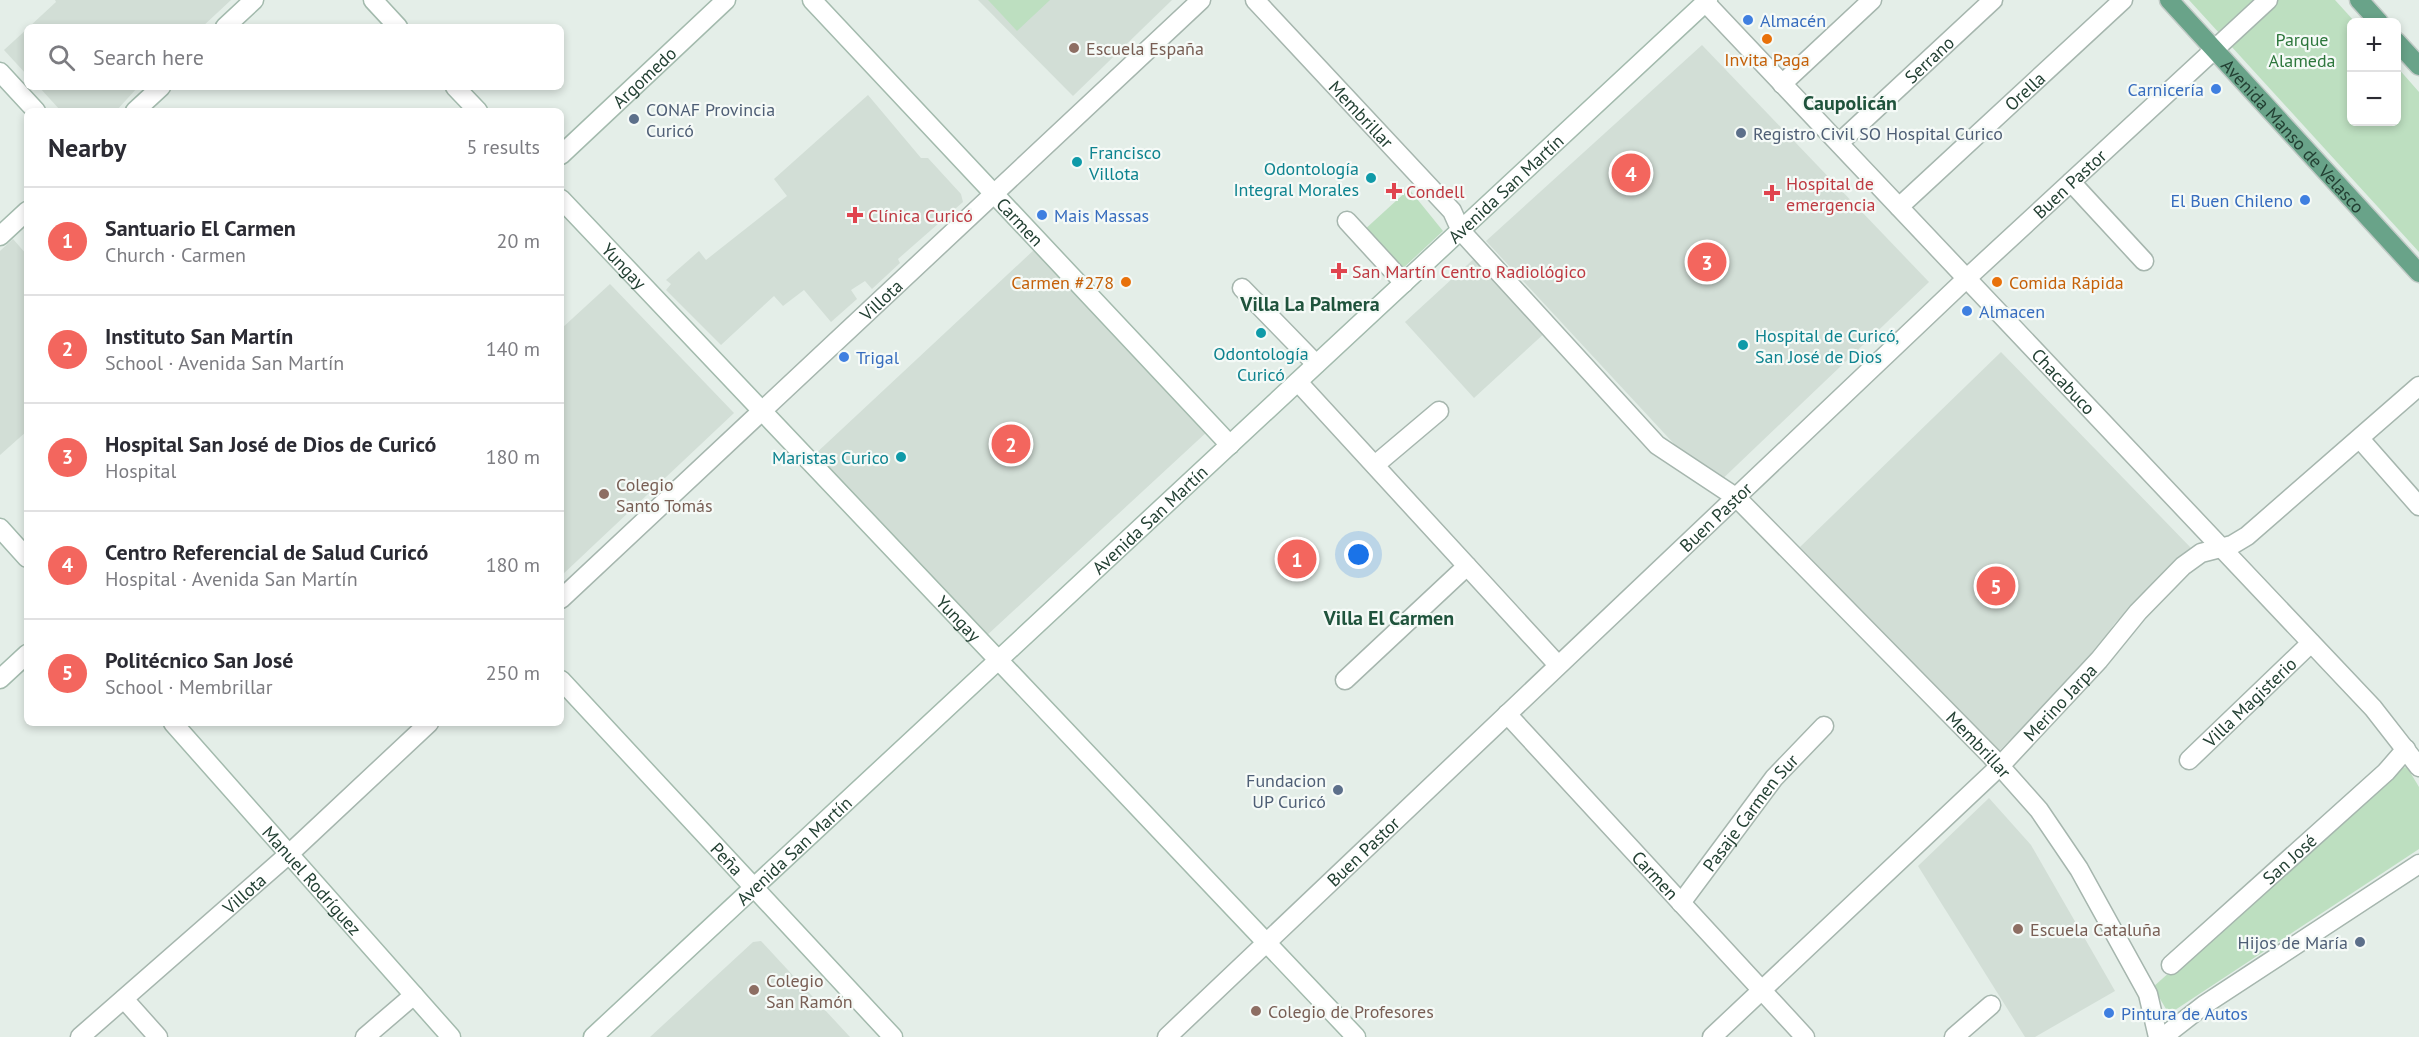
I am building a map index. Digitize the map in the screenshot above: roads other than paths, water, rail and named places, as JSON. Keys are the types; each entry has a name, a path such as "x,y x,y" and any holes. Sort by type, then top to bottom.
{"main road":[{"name":"Avenida Manso de Velasco","path":"2169,0 2419,273"},
{"path":"2359,0 2375,18"},
{"path":"2401,46 2419,66"}],"street":[{"path":"228,24 254,0"},
{"path":"373,0 395,24"},
{"name":"Argomedo","path":"564,151 726,0"},
{"name":"Carmen","path":"812,0 1230,445"},
{"name":"Villota","path":"564,596 1201,0"},
{"name":"Membrillar","path":"1255,0 1452,211 1461,231 1657,445 1737,498 2000,766 2045,818 2079,869 2148,994 2158,1037"},
{"path":"1782,84 1872,0"},
{"name":"Serrano","path":"1839,143 1993,0"},
{"name":"Orella","path":"1899,207 2123,0"},
{"name":"Buen Pastor","path":"1167,1037 1966,279 2268,0"},
{"name":"Avenida San Martín","path":"593,1037 1461,231 1705,1"},
{"name":"Chacabuco","path":"1705,1 2373,708 2419,767"},
{"path":"0,72 33,108"},
{"path":"138,108 157,90"},
{"path":"458,90 475,108"},
{"path":"2071,182 2144,261"},
{"name":"Yungay","path":"564,202 1356,1037"},
{"path":"0,236 24,214"},
{"path":"1347,221 1404,283"},
{"path":"1242,288 1316,364"},
{"path":"1298,382 1558,665"},
{"name":"Merino Jarpa","path":"1713,1037 2000,766 2099,660 2138,612 2183,566 2201,553 2232,545 2247,536 2419,386"},
{"path":"1375,465 1439,411"},
{"path":"2360,439 2419,506"},
{"path":"0,528 24,555"},
{"path":"1345,680 1467,566"},
{"name":"Villa Magisterio","path":"2189,760 2311,643"},
{"path":"0,679 24,657"},
{"name":"Peña","path":"564,683 893,1037"},
{"name":"Carmen","path":"1507,714 1805,1037"},
{"name":"Manuel Rodríguez","path":"176,726 451,1037"},
{"name":"Villota","path":"80,1037 289,854 426,726"},
{"name":"Pasaje Carmen Sur","path":"1681,903 1774,778 1824,726"},
{"name":"San José","path":"2171,965 2386,772 2406,749"},
{"path":"2163,1037 2204,1005 2419,864"},
{"path":"365,1037 414,995"},
{"path":"124,999 158,1037"},
{"path":"1954,1037 1991,1005"}],"place":[{"name":"Almacén","path":"1748,20"},
{"name":"Invita Paga","path":"1767,39"},
{"name":"Escuela España","path":"1074,48"},
{"name":"Carnicería","path":"2216,89"},
{"name":"CONAF Provincia Curicó","path":"634,119"},
{"name":"Registro Civil SO Hospital Curico","path":"1741,133"},
{"name":"Francisco Villota","path":"1077,162"},
{"name":"Centro Referencial de Salud Curicó","path":"1631,173"},
{"name":"Odontología Integral Morales","path":"1371,178"},
{"name":"Condell","path":"1394,191"},
{"name":"Hospital de emergencia","path":"1772,193"},
{"name":"El Buen Chileno","path":"2305,200"},
{"name":"Clínica Curicó","path":"855,215"},
{"name":"Mais Massas","path":"1042,215"},
{"name":"Hospital San José de Dios de Curicó","path":"1707,262"},
{"name":"San Martín Centro Radiológico","path":"1339,271"},
{"name":"Carmen #278","path":"1126,282"},
{"name":"Comida Rápida","path":"1997,282"},
{"name":"Almacen","path":"1967,311"},
{"name":"Odontología Curicó","path":"1261,333"},
{"name":"Hospital de Curicó, San José de Dios","path":"1743,345"},
{"name":"Trigal","path":"844,357"},
{"name":"Instituto San Martín","path":"1011,444"},
{"name":"Maristas Curico","path":"901,457"},
{"name":"Colegio Santo Tomás","path":"604,494"},
{"name":"Santuario El Carmen","path":"1297,559"},
{"name":"Politécnico San José","path":"1996,586"},
{"name":"Fundacion UP Curicó","path":"1338,790"},
{"name":"Escuela Cataluña","path":"2018,929"},
{"name":"Hijos de María","path":"2360,942"},
{"name":"Colegio San Ramón","path":"754,990"},
{"name":"Colegio de Profesores","path":"1256,1011"},
{"name":"Pintura de Autos","path":"2109,1013"}],"district":[{"name":"Caupolicán","path":"1850,103"},
{"name":"Villa La Palmera","path":"1310,304"},
{"name":"Villa El Carmen","path":"1389,618"}],"park label":[{"name":"Parque Alameda","path":"2302,49"}]}
